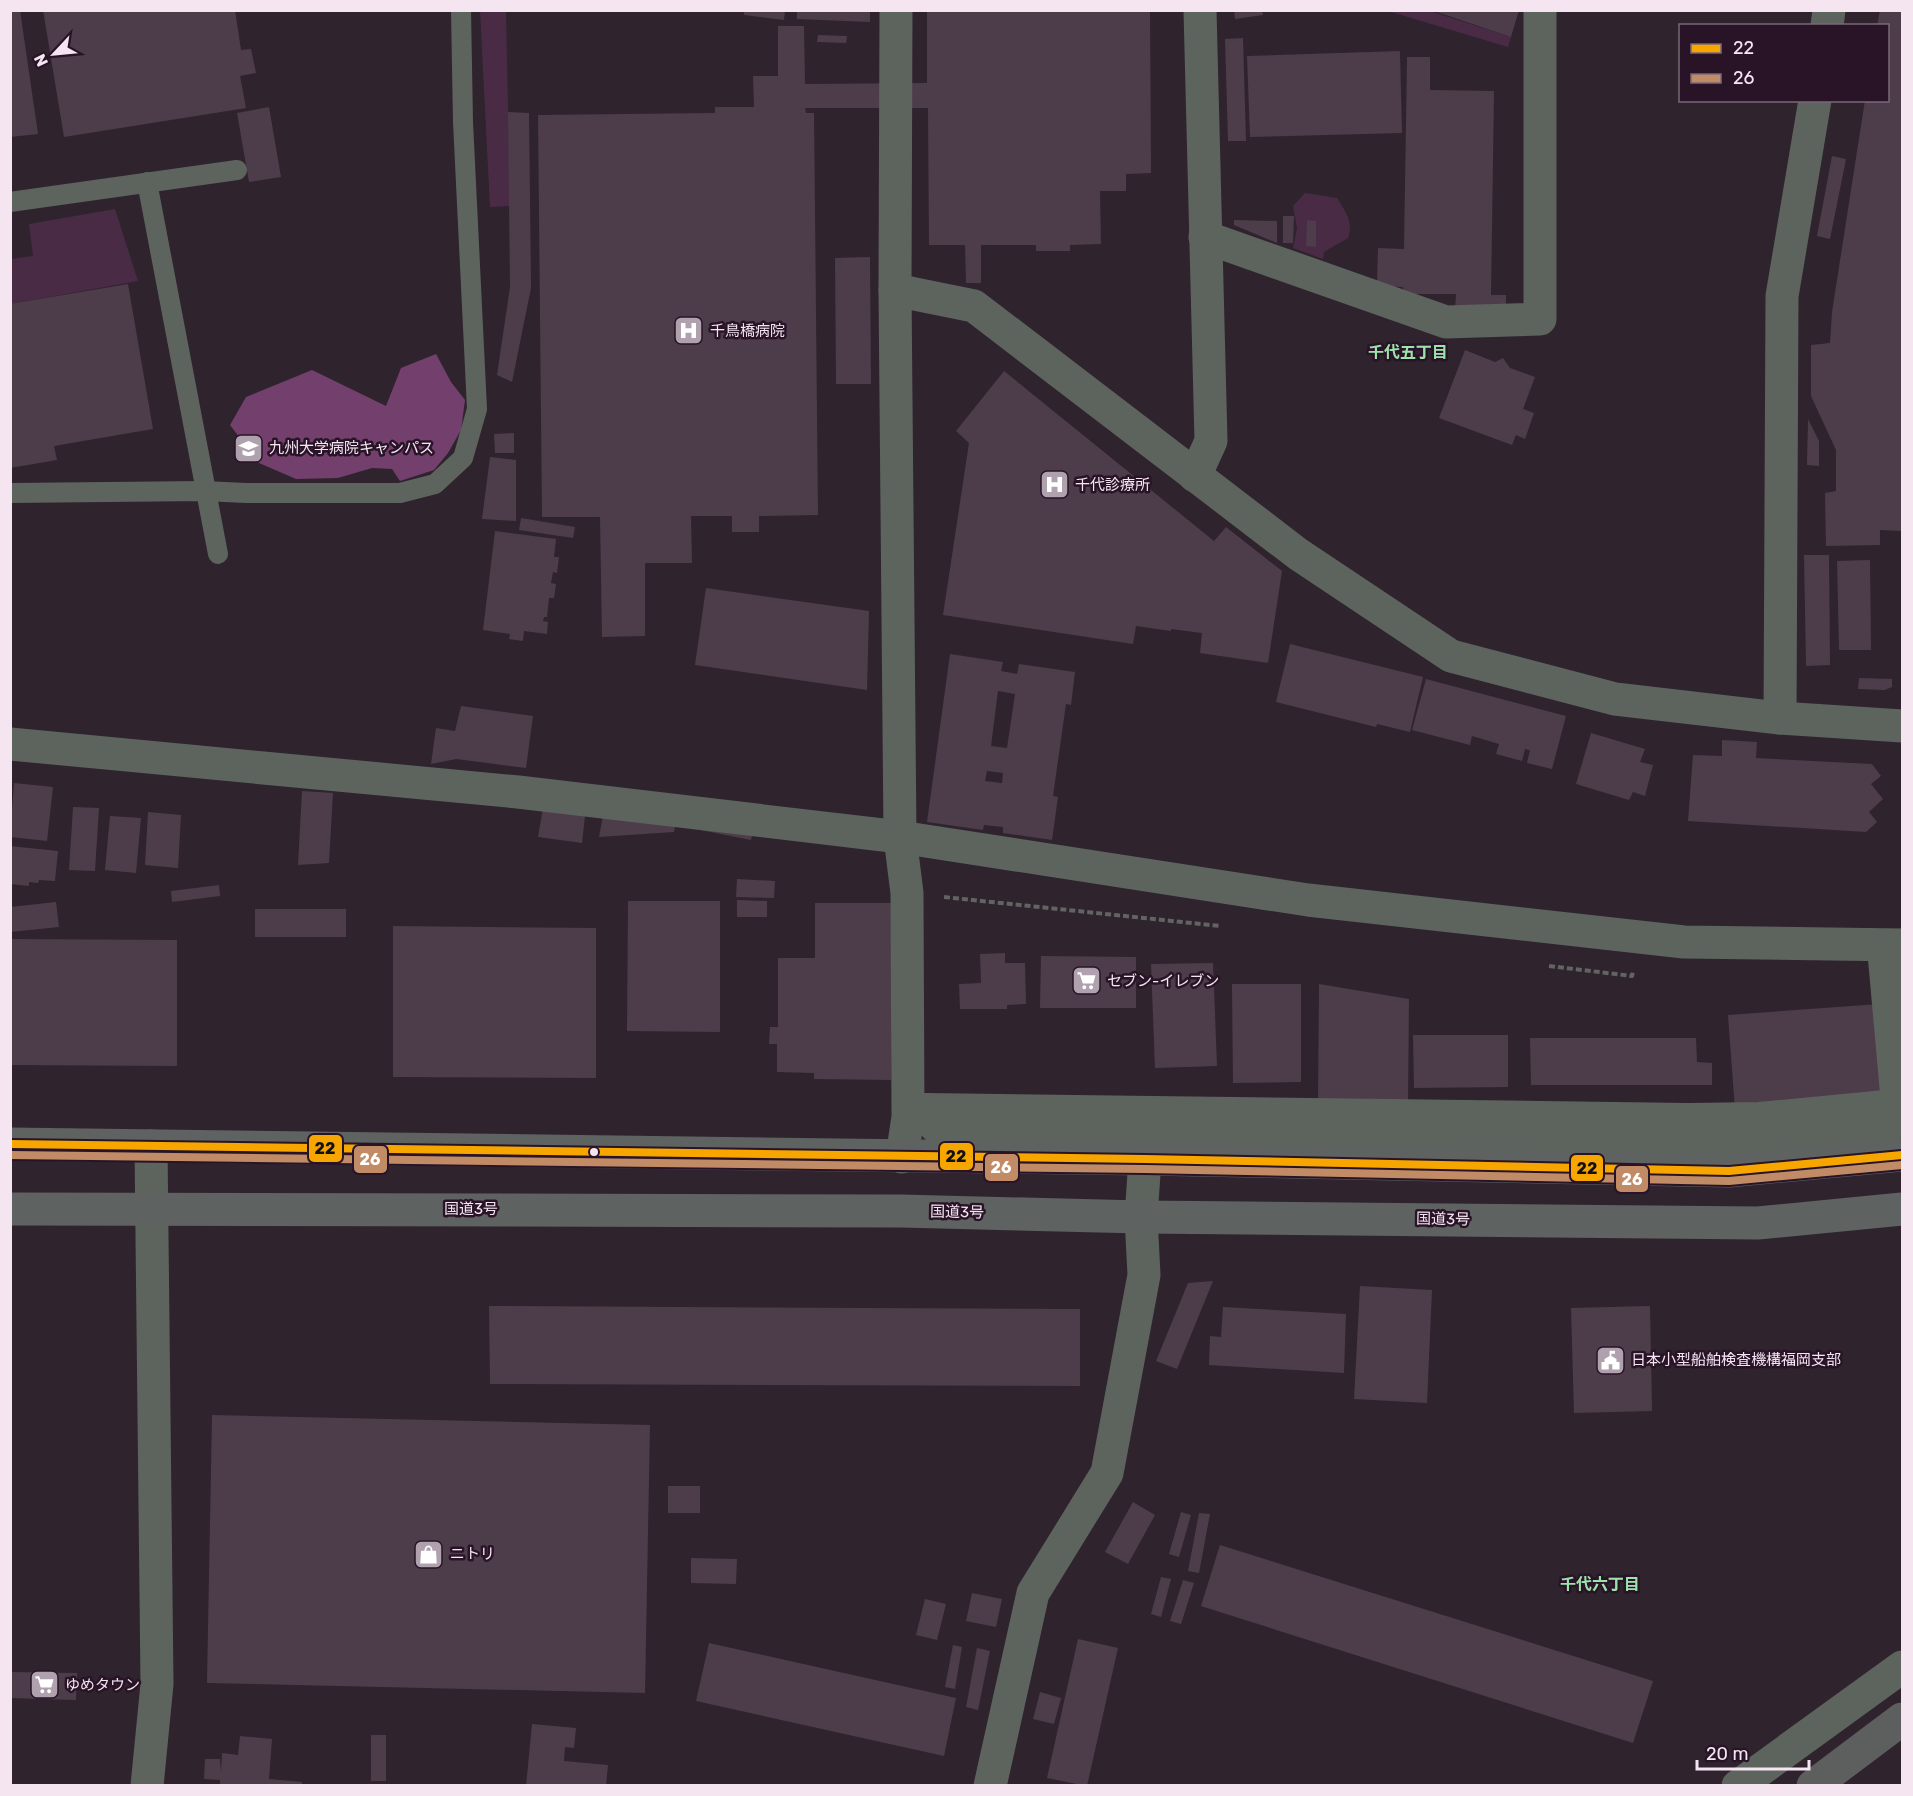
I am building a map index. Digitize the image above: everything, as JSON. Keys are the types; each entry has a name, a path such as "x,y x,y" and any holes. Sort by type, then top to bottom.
{"highway":[{"path":"10,1144 1145,1159 1729,1171 1902,1155"},
{"name":"国道3号","path":"10,1209 901,1211 1758,1223 1902,1209"},
{"path":"1813,1785 1902,1719"}],"street":[{"path":"896,10 895,290 900,837 907,893 908,1117 902,1157"},
{"path":"1195,476 1211,441 1200,10"},
{"path":"1205,237 1446,322 1540,319 1540,10"},
{"path":"1780,718 1782,296 1815,102"},
{"path":"895,290 974,306 1298,554 1450,656 1616,699 1780,718 1902,726"},
{"path":"10,744 518,792 900,837 1308,900 1672,941 1902,945"},
{"path":"1902,1089 1894,968 1883,959 1896,1104 1759,1117 1688,1118 926,1108 927,1118 936,1128 1045,1134 1732,1146 1887,1131 1902,1116"},
{"path":"147,1785 157,1684 151,1146"},
{"path":"990,1785 1033,1593 1107,1473 1144,1275 1141,1216 1145,1159"},
{"path":"1738,1785 1902,1667"}],"lane":[{"path":"10,493 204,491 400,493 435,484 463,458 477,409 463,122 461,10"},
{"path":"10,202 237,170"},
{"path":"147,182 204,491 218,554"}],"shaded area":[{"path":"480,11 506,11 510,206 490,207"},
{"path":"1388,11 1430,11 1511,37 1508,47"},
{"path":"1305,193 1337,198 1349,222 1348,238 1324,252 1323,259 1293,248 1297,228 1293,206"},
{"path":"115,209 138,281 11,304 11,259 33,256 29,224"},
{"path":"436,354 451,382 465,400 461,430 448,453 434,470 400,481 392,469 372,468 338,478 296,479 259,463 230,425 246,397 312,370 386,406 401,368"}],"building":[{"path":"10,10 20,10 38,134 10,137"},
{"path":"43,10 235,10 241,50 251,49 256,73 240,76 246,108 64,137"},
{"path":"744,10 785,10 784,20 744,15"},
{"path":"797,10 870,10 870,22 797,19"},
{"path":"927,10 1150,10 1151,173 1126,174 1126,191 1100,191 1101,244 1070,245 1070,251 1036,251 1036,245 981,245 981,283 966,283 965,245 929,245 928,108 805,108 806,113 814,113 818,515 759,516 759,532 732,532 732,516 691,516 692,563 645,563 645,636 602,637 600,517 542,517 538,115 715,113 715,107 754,107 753,76 778,76 778,26 804,26 805,84 927,83"},
{"path":"1234,10 1262,10 1263,15 1235,19"},
{"path":"1431,10 1519,10 1511,37"},
{"path":"1880,10 1902,10 1902,531 1880,530 1880,545 1826,546 1825,493 1836,491 1836,450 1811,396 1811,345 1830,343 1832,312 1865,102 1889,102 1889,24 1877,24"},
{"path":"818,35 847,36 846,43 817,42"},
{"path":"1243,38 1246,141 1228,141 1225,39"},
{"path":"1400,51 1402,133 1250,137 1247,56"},
{"path":"1407,57 1430,57 1430,90 1494,91 1491,295 1506,295 1506,311 1455,310 1456,294 1404,294 1403,287 1377,286 1378,248 1404,249"},
{"path":"269,107 281,177 249,182 237,113"},
{"path":"508,112 529,113 531,288 512,382 497,375 510,287"},
{"path":"1832,156 1846,159 1830,239 1817,236"},
{"path":"1283,216 1294,216 1293,243 1283,243"},
{"path":"1234,220 1277,221 1277,243 1234,225"},
{"path":"1307,220 1316,221 1316,247 1306,246"},
{"path":"870,257 871,384 836,384 835,258"},
{"path":"128,284 153,429 54,446 57,460 10,468 10,304"},
{"path":"1465,350 1495,362 1503,358 1510,368 1535,377 1523,409 1534,413 1525,439 1516,435 1512,445 1439,418"},
{"name":"千代診療所","path":"1004,371 1214,541 1226,527 1282,571 1268,663 1200,653 1202,633 1136,626 1133,644 943,615 969,443 956,431"},
{"path":"1808,419 1819,441 1819,466 1807,465"},
{"path":"514,433 514,453 495,453 494,434"},
{"path":"490,457 516,460 516,521 482,519"},
{"path":"521,518 575,527 573,538 519,530"},
{"path":"495,531 556,539 554,557 559,557 557,573 553,572 551,583 556,584 554,598 549,598 547,617 544,617 543,621 548,622 547,634 524,631 523,641 509,639 510,634 483,630"},
{"path":"1804,555 1829,555 1830,665 1806,666"},
{"path":"1870,560 1871,650 1839,650 1837,561"},
{"path":"706,588 869,611 867,690 695,665"},
{"path":"1290,644 1423,677 1410,732 1377,724 1376,727 1276,702"},
{"path":"950,654 1003,662 1001,671 1017,674 1019,664 1075,672 1071,705 1066,704 1053,796 1058,797 1052,840 1003,833 1003,827 984,825 983,830 927,822","holes":["998,691 1015,694 1007,748 991,746","987,771 1003,773 1002,783 985,781"]},
{"path":"1859,678 1892,679 1892,687 1885,690 1858,689"},
{"path":"1426,679 1566,716 1552,769 1527,763 1530,750 1525,749 1522,761 1496,754 1499,744 1472,736 1470,745 1412,730"},
{"path":"461,706 533,716 526,768 456,759 431,764 436,728 455,731"},
{"path":"1591,733 1645,749 1640,762 1653,765 1645,796 1633,792 1629,800 1576,784"},
{"path":"1722,740 1757,742 1756,758 1872,764 1881,776 1871,784 1883,799 1869,812 1877,822 1866,832 1688,821 1693,755 1722,756"},
{"path":"14,783 53,787 47,841 10,837"},
{"path":"302,791 333,793 329,863 298,865"},
{"path":"544,802 586,807 582,843 538,837"},
{"path":"73,807 99,808 95,871 69,870"},
{"path":"604,810 676,820 674,832 599,837"},
{"path":"148,812 181,815 178,868 145,865"},
{"path":"110,816 141,818 136,873 105,870"},
{"path":"690,828 753,830 751,840"},
{"path":"10,846 58,851 55,881 39,880 38,883 29,882 29,886 10,884"},
{"path":"737,879 775,881 774,898 736,897"},
{"path":"219,885 220,896 172,902 171,891"},
{"path":"737,900 767,901 767,917 737,917"},
{"path":"628,901 720,901 720,1032 627,1031"},
{"path":"56,902 59,927 10,932 10,907"},
{"path":"815,903 892,903 891,1080 814,1079 814,1073 777,1072 777,1044 769,1044 770,1027 778,1027 778,958 815,958"},
{"path":"255,909 346,909 346,937 255,937"},
{"path":"393,926 596,928 596,1078 393,1077"},
{"path":"10,939 177,940 177,1066 10,1065"},
{"path":"1005,953 1005,963 1025,963 1026,1004 1007,1005 1007,1009 960,1009 959,984 981,983 980,954"},
{"path":"1041,956 1136,957 1136,1008 1040,1008"},
{"path":"1213,963 1217,1066 1155,1068 1151,964"},
{"path":"1232,984 1301,984 1301,1082 1233,1083"},
{"path":"1319,984 1409,999 1408,1106 1318,1103"},
{"path":"1879,1004 1888,1099 1735,1110 1728,1015"},
{"path":"1413,1035 1508,1035 1508,1087 1414,1088"},
{"path":"1530,1038 1696,1038 1697,1062 1712,1063 1712,1085 1531,1085"},
{"path":"1213,1281 1177,1369 1156,1361 1188,1283"},
{"path":"1360,1286 1432,1290 1427,1403 1354,1399"},
{"path":"489,1306 1080,1309 1080,1386 490,1384"},
{"path":"1650,1306 1652,1411 1574,1413 1571,1308"},
{"path":"1223,1307 1346,1314 1344,1373 1209,1365 1210,1336 1221,1337"},
{"name":"ニトリ","path":"212,1415 650,1425 645,1693 207,1683"},
{"path":"668,1486 700,1486 700,1513 668,1513"},
{"path":"1133,1502 1155,1515 1128,1564 1105,1552"},
{"path":"1181,1512 1191,1515 1179,1557 1169,1554"},
{"path":"1199,1513 1210,1514 1199,1573 1188,1571"},
{"path":"1220,1545 1653,1681 1633,1743 1201,1606"},
{"path":"691,1558 737,1559 736,1584 691,1583"},
{"path":"1161,1577 1171,1579 1161,1617 1151,1614"},
{"path":"1183,1580 1194,1583 1181,1624 1170,1621"},
{"path":"972,1593 1002,1599 996,1627 966,1621"},
{"path":"925,1599 946,1604 937,1640 916,1635"},
{"path":"1078,1639 1118,1648 1087,1786 1047,1778"},
{"path":"709,1643 956,1698 944,1756 696,1701"},
{"path":"953,1645 962,1647 955,1689 945,1687"},
{"path":"977,1648 990,1651 978,1710 966,1707"},
{"name":"ゆめタウン","path":"10,1672 77,1673 76,1700 10,1698"},
{"path":"1040,1692 1061,1698 1054,1724 1033,1719"},
{"path":"532,1724 576,1728 574,1748 565,1747 564,1761 608,1765 606,1786 526,1786"},
{"path":"371,1735 386,1735 386,1781 371,1781"},
{"path":"240,1736 272,1739 269,1779 302,1782 302,1786 220,1786 220,1780 204,1779 205,1759 220,1759 221,1773 222,1753 238,1755"}],"transit line":[{"name":"22","path":"10,1144 1145,1159 1729,1171 1902,1155"},
{"name":"26","path":"10,1155 1145,1169 1729,1181 1902,1165"}],"place":[{"name":"千鳥橋病院","path":"689,331"},
{"name":"九州大学病院キャンパス","path":"248,448"},
{"name":"千代診療所","path":"1054,485"},
{"name":"セブン-イレブン","path":"1086,981"},
{"name":"日本小型船舶検査機構福岡支部","path":"1610,1360"},
{"name":"ニトリ","path":"429,1554"},
{"name":"ゆめタウン","path":"44,1685"}],"district":[{"name":"千代五丁目","path":"1408,352"},
{"name":"千代六丁目","path":"1600,1584"}]}
